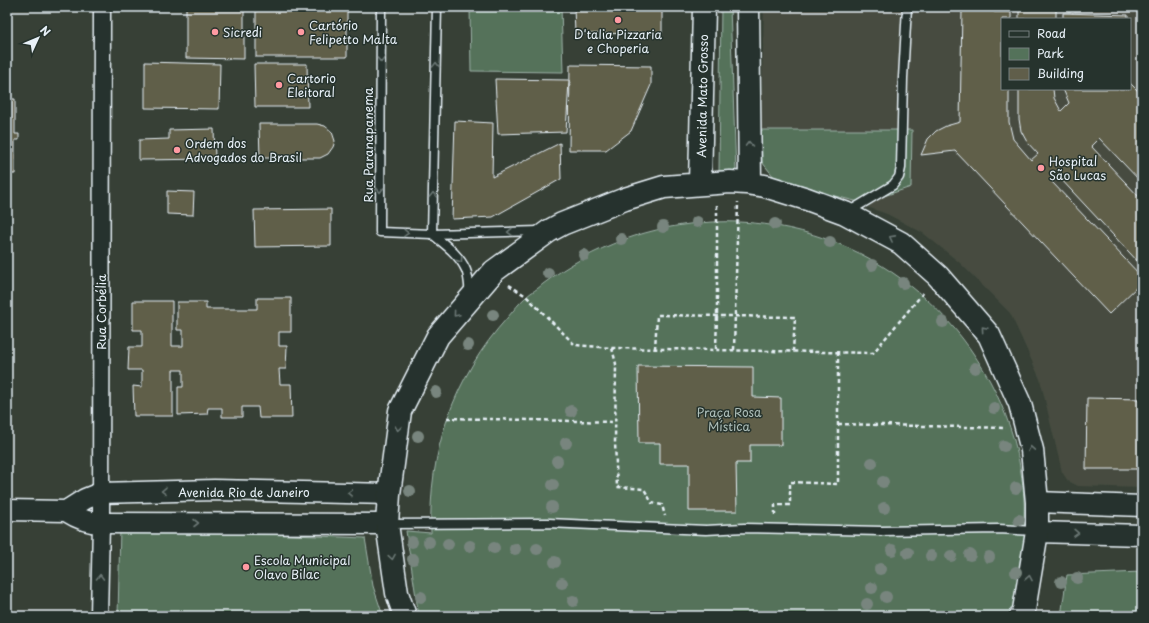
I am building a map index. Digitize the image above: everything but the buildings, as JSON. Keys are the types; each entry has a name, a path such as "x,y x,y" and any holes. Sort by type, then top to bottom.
{"main road":[{"name":"Avenida Mato Grosso","path":"704,7 708,183"},
{"path":"744,183 748,7"},
{"path":"405,616 397,593 387,524 389,494 400,411 438,336 470,297 494,271 549,231 562,224 625,199 664,187 708,183 744,183 765,186 801,197 845,213 901,243 938,276 990,335 1020,404 1032,450 1037,502 1037,532 1024,610 1021,616"}],"street":[{"name":"Rua Corbélia","path":"99,616 101,523 102,7"},
{"name":"Avenida Rio de Janeiro","path":"100,492 214,490 389,494"},
{"path":"66,511 85,499 100,492"},
{"path":"1037,502 1142,506"},
{"path":"7,510 66,511 91,523 387,524"},
{"path":"1037,532 1142,535"}],"lane":[{"name":"Rua Paranapanema","path":"381,7 380,232 432,234 549,231"},
{"path":"437,7 432,234 450,248 459,258 466,270 470,297"},
{"path":"845,213 890,187 900,177 907,7"},
{"path":"387,524 548,523 706,530 744,528 882,531 998,529 1037,532"}],"path":[{"path":"708,183 718,222 716,349"},
{"path":"734,350 744,183"},
{"path":"504,281 526,296 575,345 612,348 873,353 938,276"},
{"path":"655,349 657,315 736,315 795,317 793,351"},
{"path":"612,348 616,364 615,422 617,487 644,489 652,503 662,505 669,529"},
{"path":"775,529 775,505 790,505 790,482 838,484 838,352"},
{"path":"447,418 615,422"},
{"path":"838,424 1010,428"}],"shaded area":[{"path":"764,7 1142,7 1142,488 1078,486 1068,481 1062,472 1040,379 1010,313 960,263 923,233 887,214 838,197 787,184 774,177 762,162 761,130"}],"green space":[{"path":"470,7 561,7 563,72 471,71"},
{"path":"721,7 730,7 736,173 719,172"},
{"path":"761,130 912,130 911,187 863,203 787,184 774,177 762,162"},
{"name":"Praça Rosa Mística","path":"713,222 765,224 814,235 859,253 901,279 939,311 970,349 996,392 1014,440 1023,485 1024,529 1028,545 1014,616 420,616 406,531 431,533 431,503 434,474 440,445 448,418 472,365 489,340 528,295 562,271 602,248 645,233 690,224"},
{"name":"Escola Municipal Olavo Bilac","path":"120,528 365,538 373,586 383,616 118,616"},
{"path":"1142,572 1142,616 1061,616 1067,575"}],"place":[{"name":"D'talia Pizzaria e Choperia","path":"618,20"},
{"name":"Sicredi","path":"215,32"},
{"name":"Cartório Felipetto Malta","path":"301,32"},
{"name":"Cartorio Eleitoral","path":"279,85"},
{"name":"Ordem dos Advogados do Brasil","path":"177,150"},
{"name":"Hospital São Lucas","path":"1041,168"},
{"name":"Escola Municipal Olavo Bilac","path":"246,567"}]}
